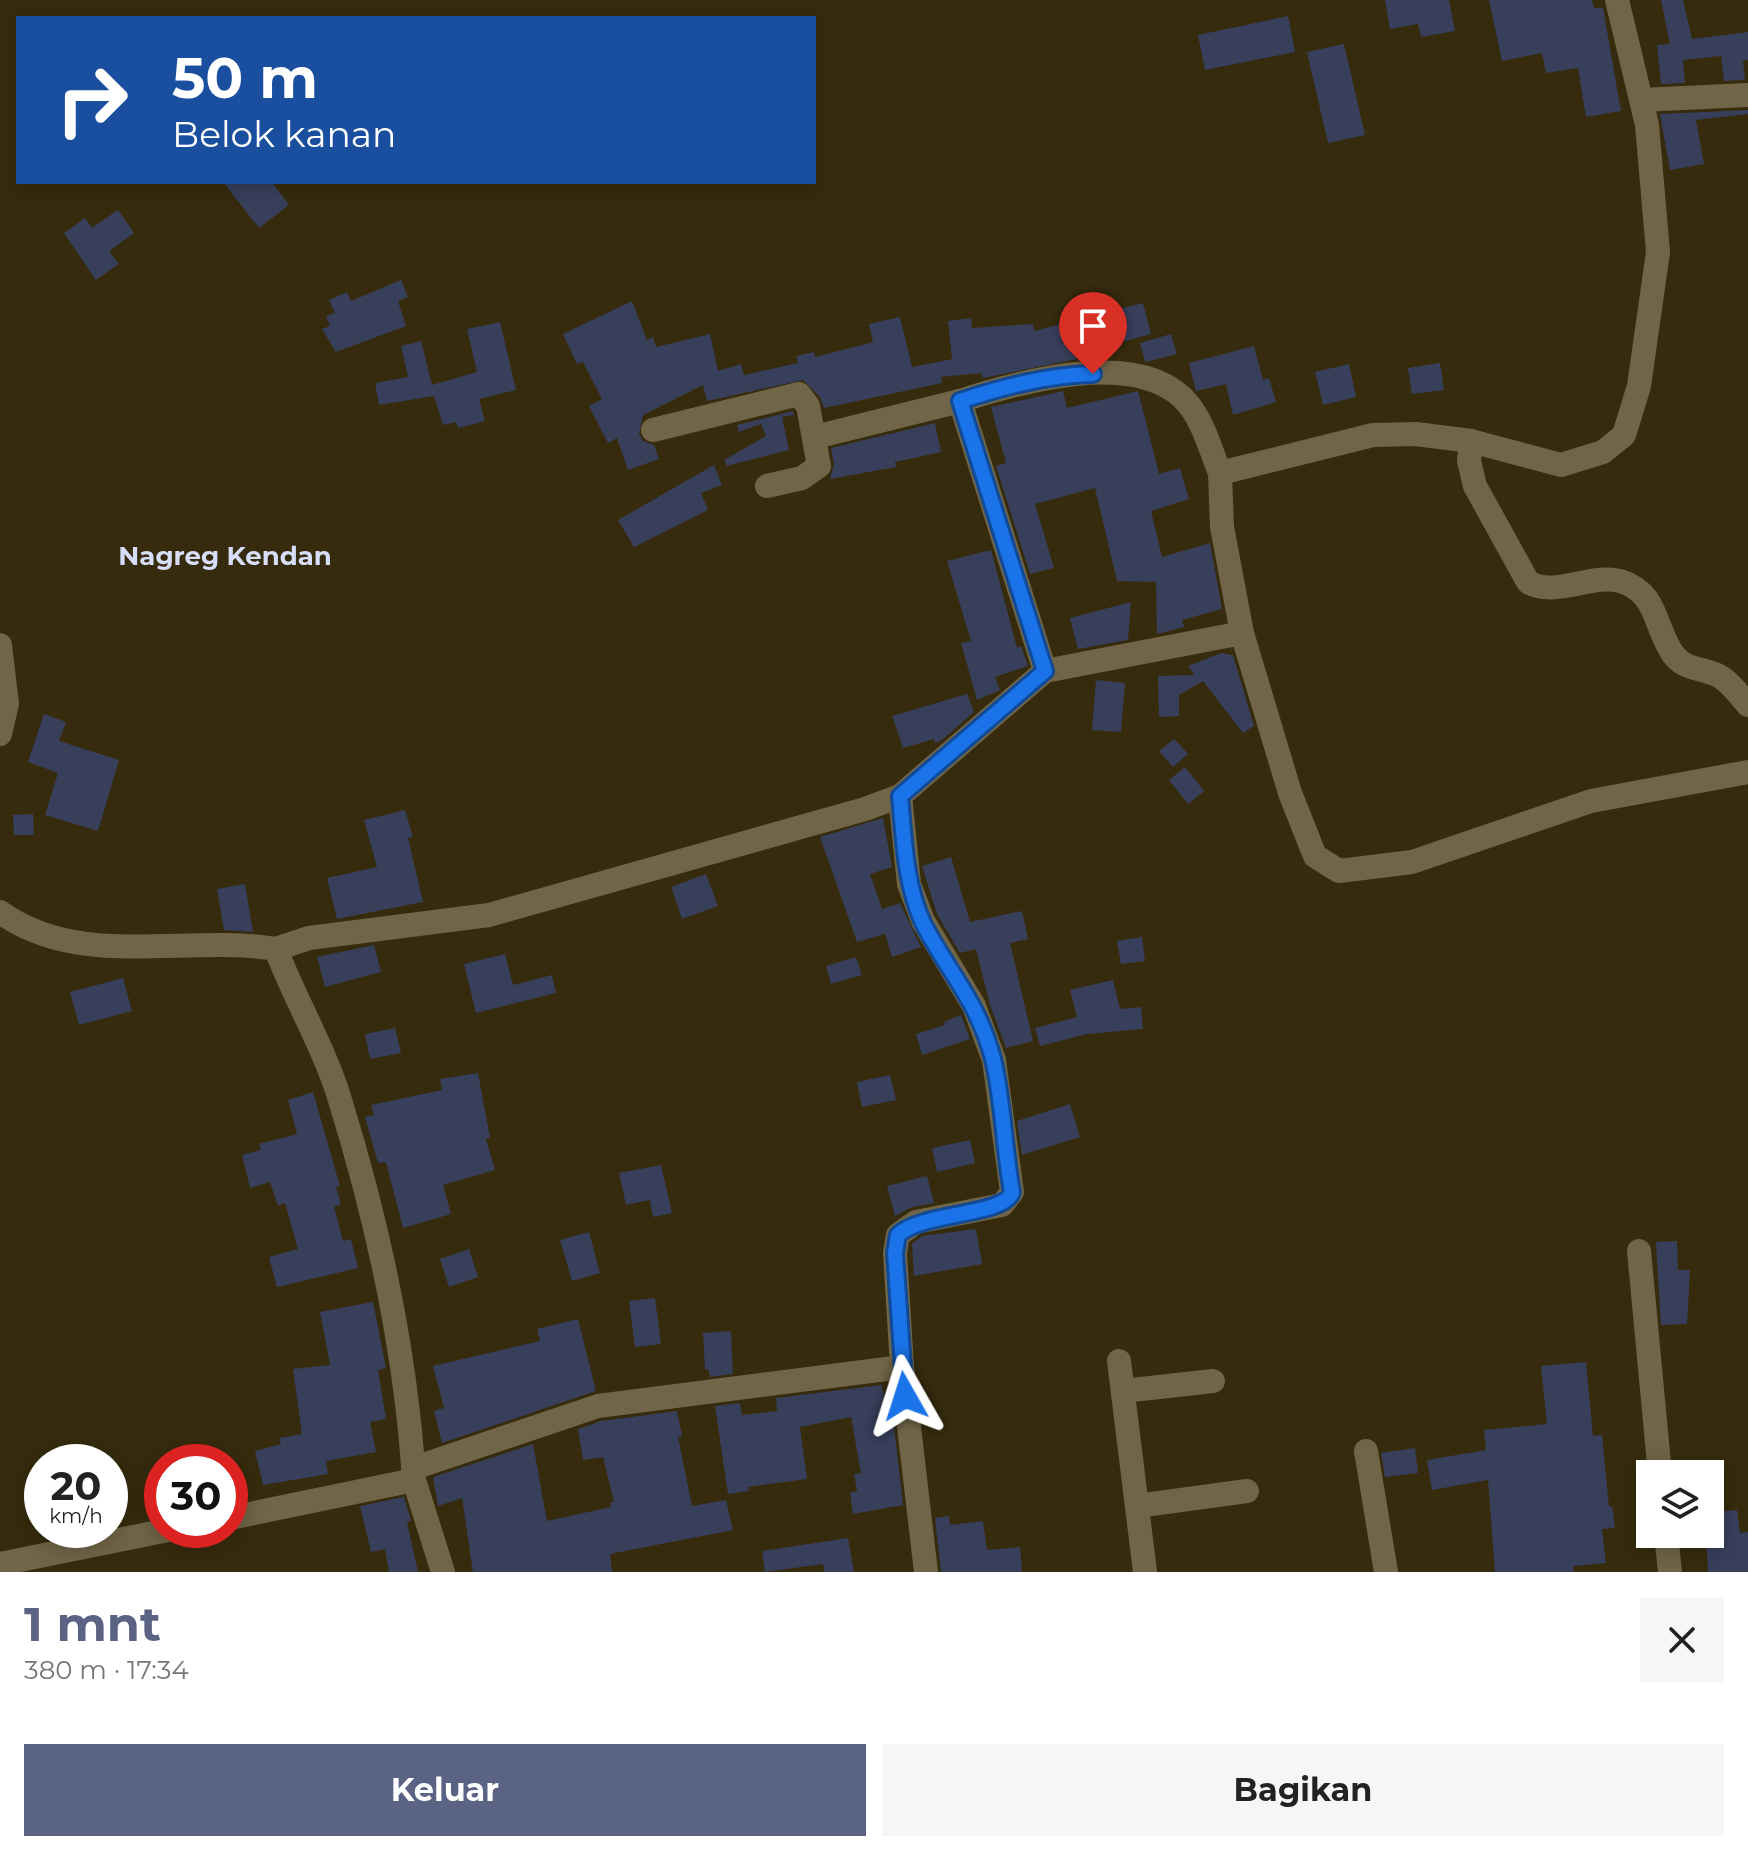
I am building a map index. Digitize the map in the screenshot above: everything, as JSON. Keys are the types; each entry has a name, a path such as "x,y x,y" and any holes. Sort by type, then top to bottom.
{"street":[{"path":"1220,473 1373,435 1416,434 1471,441 1561,465 1603,452 1624,435 1639,386 1658,252 1647,125 1617,0"},
{"path":"1641,100 1748,95"},
{"path":"815,437 1067,374 1118,373 1166,385 1189,405 1220,473 1222,527 1242,633 1290,793 1315,856 1339,871 1412,862 1591,801 1748,772"},
{"path":"653,430 792,394 805,399 820,463 817,469 802,478 767,486"},
{"path":"960,401 1045,671"},
{"path":"1471,441 1469,461 1475,486 1528,582 1543,587 1611,579 1633,587 1653,605 1673,654 1689,667 1720,676 1748,705"},
{"path":"0,912 34,933 83,945 246,944 276,949 309,938 489,915 900,796 1045,671 1242,633"},
{"path":"0,645 7,704 0,734"},
{"path":"900,796 914,896 923,921 974,1006 994,1060 1012,1192 1002,1205 916,1222 898,1235 895,1253 902,1367 926,1572"},
{"path":"276,949 339,1099 395,1314 408,1390 414,1474 443,1572"},
{"path":"1639,1251 1659,1460"},
{"path":"1119,1361 1145,1572"},
{"path":"248,1514 414,1474 598,1406 902,1367"},
{"path":"1123,1391 1213,1381"},
{"path":"1366,1451 1386,1572"},
{"path":"1137,1506 1247,1491"},
{"path":"0,1564 144,1535"},
{"path":"1667,1548 1670,1572"}],"building":[{"path":"1385,0 1449,0 1455,31 1421,37 1418,24 1390,29"},
{"path":"1489,0 1592,0 1594,8 1603,8 1621,111 1586,117 1578,68 1546,73 1542,53 1502,61"},
{"path":"1661,0 1683,0 1692,39 1748,32 1748,60 1743,61 1745,80 1724,81 1721,56 1683,60 1685,83 1661,84 1657,45 1670,44"},
{"path":"1288,16 1295,52 1205,70 1198,35"},
{"path":"1344,44 1365,135 1328,143 1307,52"},
{"path":"1748,110 1748,114 1696,120 1704,164 1670,170 1660,114"},
{"path":"225,184 273,184 289,205 259,228"},
{"path":"118,210 134,233 109,251 119,264 96,280 64,233 85,218 92,228"},
{"path":"401,280 408,297 398,301 406,326 336,352 322,329 330,326 326,316 335,313 329,300 347,292 351,301"},
{"path":"632,301 647,340 653,337 656,347 710,334 718,371 741,364 744,375 798,363 796,356 814,352 815,357 873,342 869,324 900,317 912,367 952,359 948,321 971,318 972,328 1033,324 1034,331 1143,303 1151,334 1075,355 1077,359 983,378 981,373 941,377 942,383 824,408 820,397 803,380 707,401 703,385 643,415 639,434 643,441 654,445 659,459 628,470 617,438 608,443 589,406 602,399 583,362 577,364 563,334"},
{"path":"500,322 516,390 479,399 485,421 458,428 456,422 443,425 434,396 379,405 375,383 408,377 401,346 421,341 432,385 477,372 467,329"},
{"path":"1171,334 1177,354 1145,362 1140,343"},
{"path":"1254,346 1263,380 1269,378 1276,402 1233,415 1226,384 1196,391 1189,363"},
{"path":"1440,363 1444,390 1412,394 1408,368"},
{"path":"1349,364 1356,397 1323,405 1315,372"},
{"path":"1063,391 1067,408 1138,391 1159,474 1180,468 1189,499 1151,511 1162,557 1210,543 1222,609 1182,620 1184,627 1157,634 1156,582 1117,581 1095,488 1035,504 1054,568 1030,574 996,466 1006,463 991,407"},
{"path":"793,411 794,415 782,417 789,450 727,466 724,460 766,436 761,424 739,432 737,425"},
{"path":"935,423 941,452 895,462 896,467 830,479 834,464 831,448"},
{"path":"714,465 722,485 701,493 708,510 634,547 618,520"},
{"path":"991,550 1017,648 1021,646 1028,666 995,677 1000,690 977,700 961,643 971,641 947,561"},
{"path":"1131,602 1128,640 1078,649 1070,618"},
{"path":"1221,653 1233,655 1254,726 1243,733 1203,681 1179,695 1179,716 1159,717 1158,676 1195,675 1188,666"},
{"path":"1096,680 1125,683 1121,732 1092,730"},
{"path":"967,694 974,712 942,740 935,743 934,739 903,748 892,716"},
{"path":"44,714 66,722 59,741 119,760 98,831 45,815 58,773 28,762"},
{"path":"1174,739 1188,754 1173,767 1159,751"},
{"path":"1185,767 1204,791 1188,804 1169,780"},
{"path":"405,810 413,837 408,838 423,902 337,919 327,878 377,867 364,820"},
{"path":"33,814 34,835 14,835 13,815"},
{"path":"883,818 892,867 870,874 882,909 900,903 921,947 892,957 885,934 857,942 820,837"},
{"path":"951,857 970,922 1022,911 1028,939 1010,943 1033,1041 1006,1048 990,1005 976,949 960,953 937,914 922,866"},
{"path":"706,874 718,906 682,919 671,887"},
{"path":"245,884 253,932 224,930 217,889"},
{"path":"1142,937 1145,961 1121,964 1117,941"},
{"path":"374,945 381,972 325,987 317,957"},
{"path":"505,954 513,985 552,975 556,993 476,1013 464,964"},
{"path":"856,957 862,975 831,984 826,966"},
{"path":"123,978 132,1011 79,1025 70,992"},
{"path":"1113,980 1120,1009 1141,1007 1143,1029 1087,1034 1040,1046 1035,1028 1077,1017 1070,990"},
{"path":"961,1015 970,1039 922,1055 916,1034 945,1025 944,1022"},
{"path":"395,1028 401,1053 370,1059 365,1034"},
{"path":"478,1073 490,1138 486,1139 495,1170 443,1185 451,1214 403,1228 386,1162 378,1163 365,1117 374,1115 371,1105 442,1090 440,1079"},
{"path":"890,1075 896,1100 862,1107 857,1082"},
{"path":"313,1092 340,1186 336,1187 341,1204 334,1207 343,1241 351,1239 358,1268 277,1287 269,1257 298,1249 285,1203 278,1206 270,1182 250,1188 242,1155 261,1150 259,1144 297,1134 288,1100"},
{"path":"1070,1104 1080,1137 1022,1155 1017,1121"},
{"path":"970,1140 975,1163 937,1172 932,1148"},
{"path":"661,1165 672,1213 653,1217 650,1200 626,1205 619,1173"},
{"path":"927,1176 934,1203 912,1207 895,1216 887,1186"},
{"path":"976,1229 982,1264 914,1276 912,1244 922,1236"},
{"path":"589,1232 600,1273 572,1281 560,1240"},
{"path":"1677,1241 1678,1270 1690,1270 1687,1324 1661,1325 1656,1242"},
{"path":"469,1249 478,1277 449,1287 440,1259"},
{"path":"655,1298 661,1344 635,1347 629,1301"},
{"path":"373,1302 386,1368 378,1370 386,1419 370,1422 376,1452 326,1461 328,1474 263,1485 255,1451 281,1444 279,1438 302,1434 293,1369 330,1365 320,1312"},
{"path":"578,1319 596,1391 442,1443 434,1411 444,1408 433,1366 540,1341 537,1329"},
{"path":"731,1331 733,1374 710,1377 708,1369 705,1370 703,1333"},
{"path":"1586,1362 1593,1436 1602,1435 1609,1507 1612,1506 1615,1528 1602,1529 1606,1563 1573,1566 1574,1572 1495,1572 1488,1480 1432,1490 1427,1460 1486,1450 1484,1430 1547,1424 1541,1366"},
{"path":"882,1385 890,1427 894,1426 903,1505 853,1514 850,1493 857,1491 854,1474 861,1473 851,1417 800,1427 807,1479 748,1487 749,1491 728,1494 715,1406 740,1403 742,1415 777,1411 776,1398"},
{"path":"677,1411 682,1436 678,1437 692,1506 726,1500 733,1530 610,1554 612,1572 473,1572 462,1498 438,1506 433,1477 533,1444 547,1521 611,1507 610,1502 614,1502 603,1457 583,1460 578,1429 601,1421"},
{"path":"1415,1448 1418,1473 1385,1477 1381,1453"},
{"path":"404,1497 411,1521 407,1522 418,1572 389,1572 385,1549 371,1552 360,1506"},
{"path":"1737,1510 1740,1533 1748,1532 1748,1572 1708,1572 1707,1548 1724,1548 1724,1511"},
{"path":"949,1516 950,1525 983,1521 987,1550 1020,1547 1022,1572 941,1572 935,1518"},
{"path":"848,1538 854,1572 824,1572 823,1564 765,1572 762,1551"}],"district":[{"name":"Nagreg Kendan","path":"225,556"}],"route":[{"path":"905,1396 895,1253 898,1235 906,1226 916,1222 1002,1205 1012,1198 1012,1192 1003,1144 994,1060 974,1006 923,921 909,884 900,796 1025,685 1045,671 960,401 992,390 1067,374 1093,374"}]}
